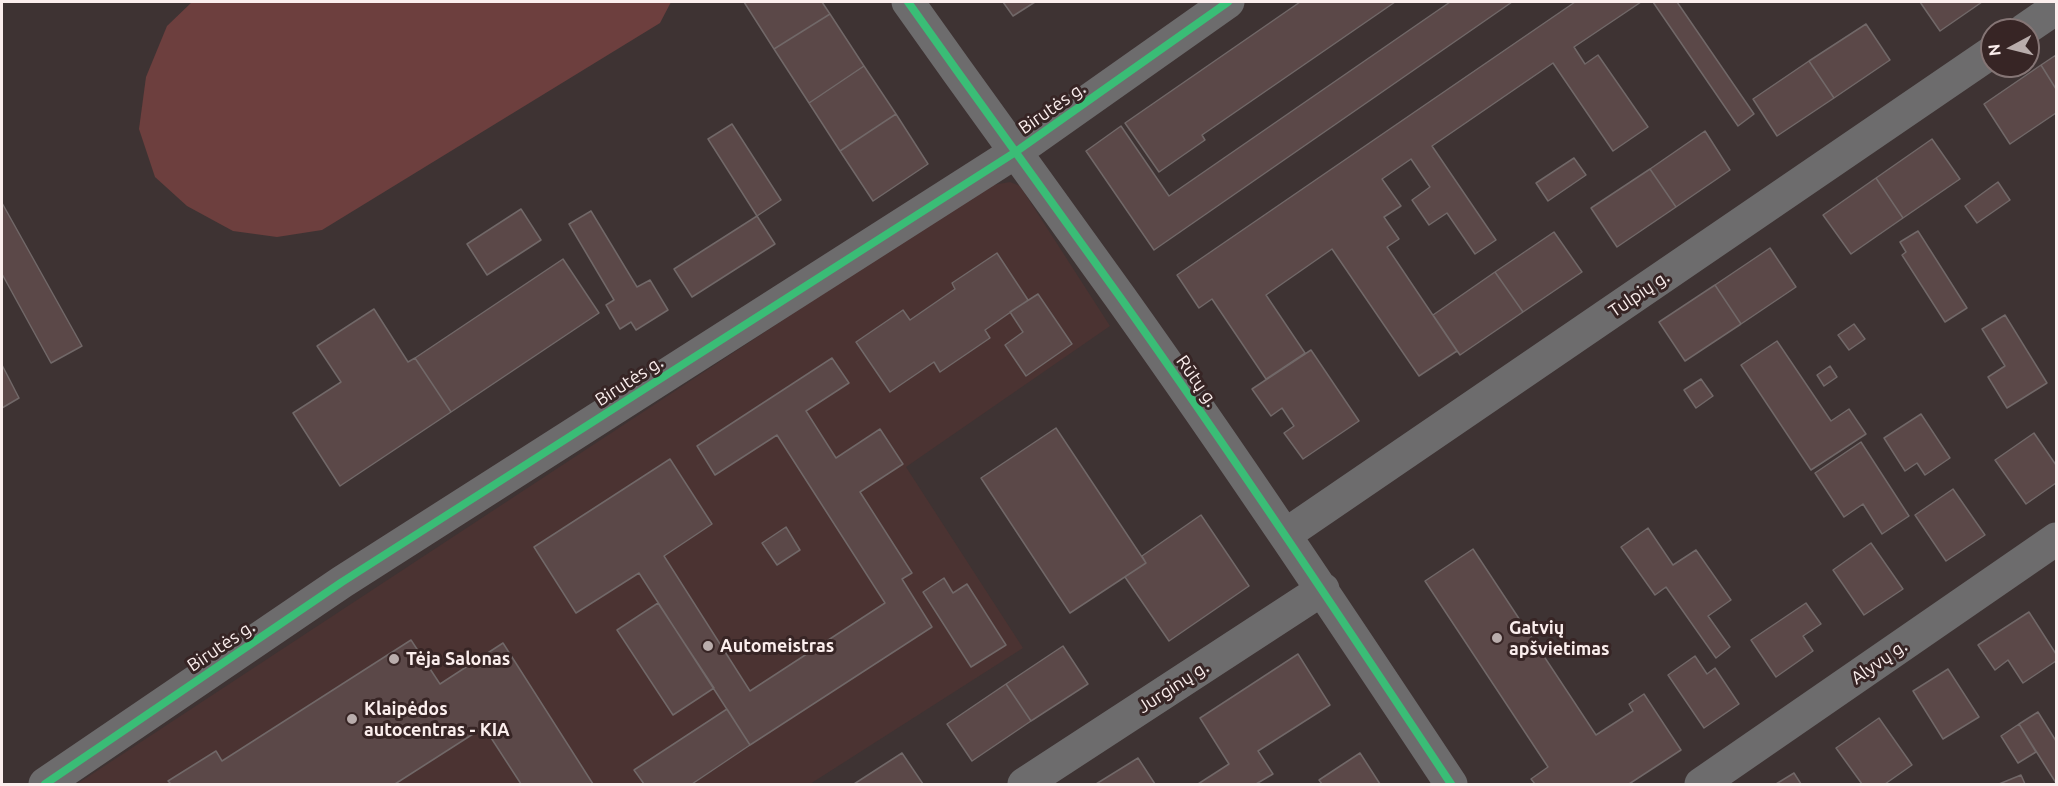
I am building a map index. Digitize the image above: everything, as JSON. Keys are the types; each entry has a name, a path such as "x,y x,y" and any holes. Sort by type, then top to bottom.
{"street":[{"name":"Rūtų g.","path":"908,2 1014,153 1121,298 1323,589 1451,784"},
{"name":"Birutės g.","path":"45,784 342,582 1014,153 1228,2"},
{"path":"2040,19 2056,8"},
{"name":"Tulpių g.","path":"1285,535 1980,60"},
{"name":"Alyvų g.","path":"1701,784 2056,539"},
{"name":"Jurginų g.","path":"1024,784 1323,589"}],"shaded area":[{"path":"192,2 671,2 660,23 322,230 277,237 233,231 187,206 155,177 139,129 146,77 167,26"},
{"path":"1010,182 1020,186 1110,326 906,467 1023,648 810,784 77,784 987,186"}],"building":[{"path":"744,2 822,2 830,14 774,49"},
{"path":"1003,2 1035,2 1013,16"},
{"path":"1300,2 1395,2 1202,135 1205,140 1159,172 1125,123"},
{"path":"1450,2 1512,2 1154,250 1086,151 1121,126 1169,196"},
{"path":"1575,2 1641,2 1574,47 1585,64 1598,55 1648,127 1613,151 1553,63 1432,146 1496,240 1475,254 1447,213 1429,225 1412,200 1430,187 1411,159 1382,179 1401,206 1384,217 1399,239 1387,247 1457,351 1419,376 1332,249 1266,295 1305,353 1266,379 1212,299 1199,308 1177,275"},
{"path":"1653,2 1677,2 1754,114 1738,126"},
{"path":"1920,2 1982,2 1940,31"},
{"path":"830,14 864,66 809,103 774,49"},
{"path":"1866,24 1890,60 1834,98 1809,61"},
{"path":"2056,55 2056,89 2041,65"},
{"path":"1809,61 1834,98 1777,136 1753,99"},
{"path":"864,66 896,114 840,151 809,103"},
{"path":"2040,66 2056,89 2056,113 2010,144 1984,104 2022,78 2040,78"},
{"path":"896,114 928,164 873,201 840,151"},
{"path":"732,124 781,200 757,216 708,139"},
{"path":"1705,131 1730,170 1676,207 1650,169"},
{"path":"1932,139 1960,179 1903,218 1876,178"},
{"path":"1574,158 1586,175 1548,201 1536,183"},
{"path":"1650,169 1676,207 1617,247 1591,208"},
{"path":"1876,178 1903,218 1851,254 1823,215"},
{"path":"1998,182 2010,200 1977,223 1965,206"},
{"path":"2,203 82,346 51,363 2,274"},
{"path":"521,209 541,240 487,275 467,244"},
{"path":"591,211 637,287 650,280 668,310 636,330 631,322 620,329 606,305 614,300 569,224"},
{"path":"757,216 775,244 692,297 674,269"},
{"path":"1918,231 1967,308 1945,322 1902,255 1906,252 1900,242"},
{"path":"1554,232 1582,272 1523,312 1495,272"},
{"path":"1770,248 1796,287 1741,324 1715,285"},
{"path":"997,253 1028,300 985,330 990,338 940,372 934,362 890,392 856,342 903,310 910,320 955,289 952,283"},
{"path":"563,259 599,313 451,412 415,358"},
{"path":"1495,272 1523,312 1460,355 1433,315"},
{"path":"1715,285 1741,324 1685,361 1659,322"},
{"path":"1038,294 1072,344 1026,376 1005,345 1023,332 1010,312"},
{"path":"374,309 408,362 415,358 451,412 340,486 293,413 341,382 317,346"},
{"path":"2005,315 2047,383 2007,408 1988,377 2005,366 1982,329"},
{"path":"1854,324 1865,339 1849,350 1838,335"},
{"path":"1777,341 1831,421 1849,409 1866,434 1811,470 1741,365"},
{"path":"1311,350 1359,421 1303,459 1284,433 1294,426 1282,408 1271,416 1252,389"},
{"path":"832,358 849,383 806,411 836,458 880,429 903,464 860,492 912,573 902,579 932,627 750,745 639,573 576,613 534,547 670,459 712,524 664,556 750,691 885,603 777,435 715,475 697,446"},
{"path":"2,365 19,398 2,408"},
{"path":"1830,366 1837,377 1824,386 1817,375"},
{"path":"1701,379 1713,396 1696,408 1684,390"},
{"path":"1921,414 1950,458 1925,475 1917,463 1905,471 1884,438"},
{"path":"1056,428 1146,563 1070,613 981,478"},
{"path":"2034,433 2056,465 2056,483 2026,504 1995,460"},
{"path":"1861,442 1909,516 1882,534 1863,504 1844,517 1815,473"},
{"path":"1953,489 1985,535 1946,561 1915,515"},
{"path":"1201,515 1249,586 1169,641 1125,577 1146,563 1142,556"},
{"path":"786,527 800,550 777,565 762,543"},
{"path":"1648,528 1673,565 1696,550 1731,600 1708,616 1730,647 1716,658 1666,587 1655,595 1621,547"},
{"path":"1871,543 1903,589 1864,615 1833,570"},
{"name":"Gatvių apšvietimas","path":"1473,549 1596,735 1633,711 1629,704 1644,694 1681,750 1629,784 1535,784 1531,779 1548,767 1425,581"},
{"path":"944,578 953,593 967,584 1006,645 971,667 923,592"},
{"path":"658,603 714,688 673,715 617,630"},
{"path":"1806,603 1821,624 1803,636 1813,651 1776,677 1751,640"},
{"path":"2029,612 2056,654 2056,661 2023,683 2008,660 1995,670 1978,645"},
{"path":"411,640 440,684 503,643 593,784 521,784 484,727 395,784 171,784 168,781 216,751 222,761"},
{"path":"1063,646 1088,684 1031,721 1006,684"},
{"path":"1298,654 1330,705 1258,751 1273,774 1256,784 1198,784 1229,764 1200,718"},
{"path":"1695,656 1707,674 1715,668 1739,704 1704,728 1668,675"},
{"path":"1948,669 1979,717 1943,739 1913,691"},
{"path":"1006,684 1031,721 972,761 947,724"},
{"path":"727,709 750,745 692,784 644,784 634,770"},
{"path":"2038,712 2056,741 2056,783 2019,724"},
{"path":"1879,718 1912,765 1885,784 1862,784 1836,748"},
{"path":"2019,724 2036,752 2018,763 2001,736"},
{"path":"902,753 923,784 854,784"},
{"path":"1360,753 1380,784 1322,784 1319,780"},
{"path":"1138,758 1155,784 1096,784"},
{"path":"1794,773 1801,784 1776,784"},
{"path":"2021,775 2025,784 1999,784"}],"cycle path":[{"path":"908,2 1205,418 1451,784"},
{"path":"45,784 342,582 1014,153 1228,2"}],"place":[{"name":"Gatvių apšvietimas","path":"1497,638"},
{"name":"Automeistras","path":"708,646"},
{"name":"Tėja Salonas","path":"394,659"},
{"name":"Klaipėdos autocentras - KIA","path":"352,719"}]}
